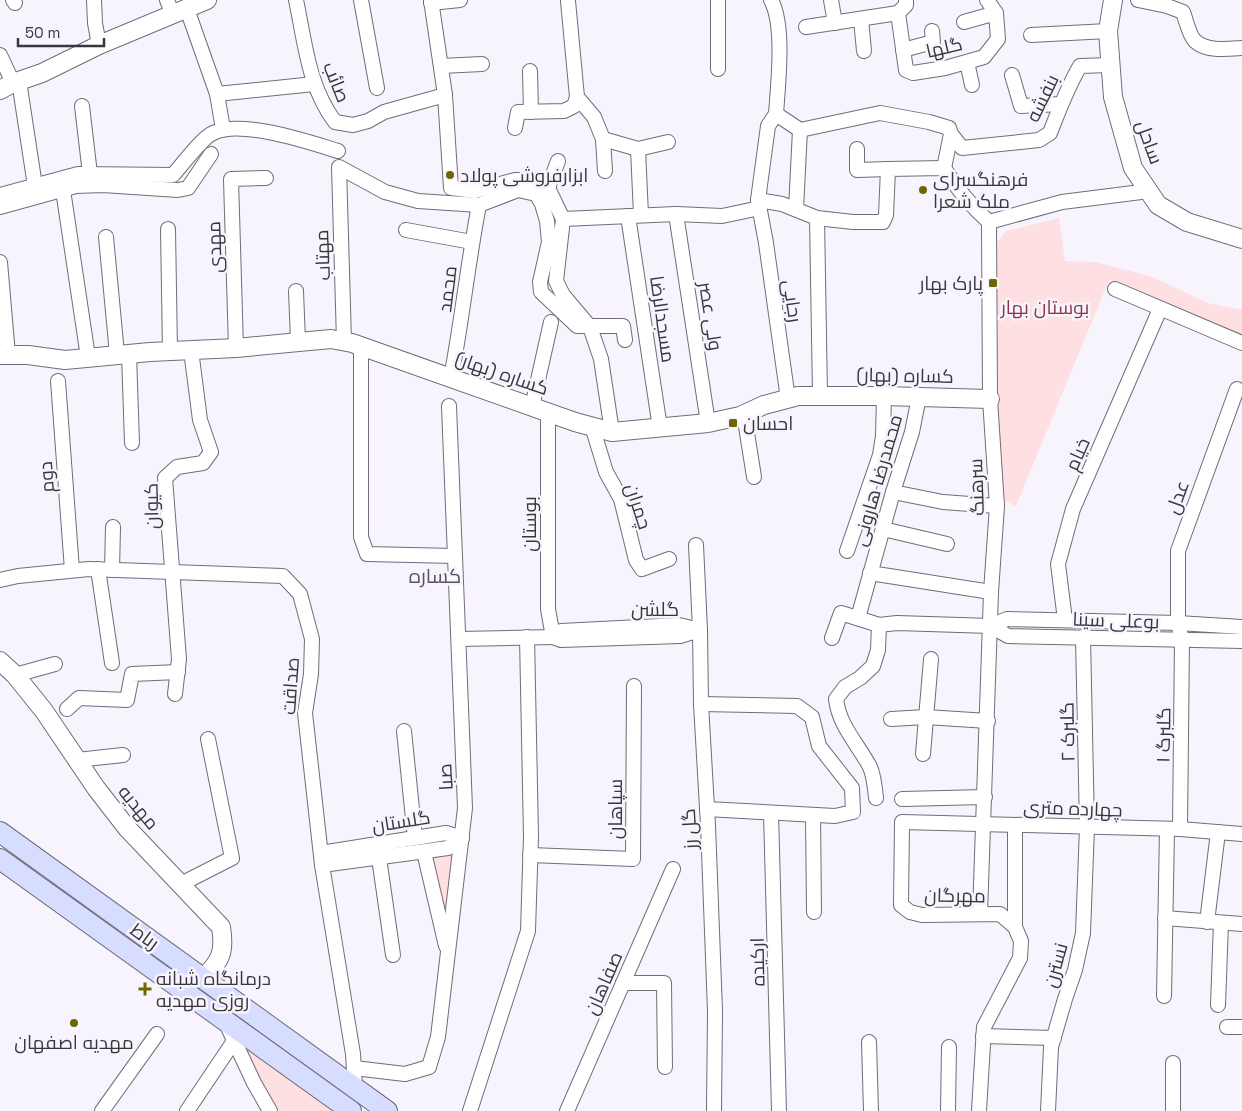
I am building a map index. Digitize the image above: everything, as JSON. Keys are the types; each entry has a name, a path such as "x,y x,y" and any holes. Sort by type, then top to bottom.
{"main road":[{"name":"رباط","path":"0,832 204,978 354,1077 387,1111"},
{"name":"رباط","path":"0,859 350,1111"},
{"path":"29,880 42,862"}],"street":[{"path":"94,0 98,45"},
{"path":"11,84 42,73 176,8 207,0"},
{"name":"صائب","path":"296,0 312,79 326,110 334,122 353,125 368,121 384,112 445,95"},
{"path":"361,0 377,88"},
{"path":"460,0 431,2 445,95 451,188 475,191 514,180 534,180 548,188 563,219 556,280 563,295 590,327 601,358 612,432"},
{"path":"515,128 518,112 564,111 574,106 577,97 569,0"},
{"path":"718,0 718,68"},
{"path":"759,204 768,126 776,114 778,27 774,5 771,0"},
{"path":"831,0 835,23"},
{"path":"806,27 898,13 906,5 906,0"},
{"path":"964,22 996,13 987,0"},
{"name":"ساحل","path":"1113,0 1108,31 1112,97 1133,168 1158,205 1187,222 1242,238"},
{"path":"1138,0 1167,6 1183,12 1195,41 1205,47 1221,49 1242,48"},
{"path":"176,8 217,94 223,130"},
{"name":"گلها","path":"898,13 906,70 913,73 945,68 984,57 998,39 996,13"},
{"path":"861,19 864,50"},
{"path":"903,50 932,42 932,31"},
{"path":"1030,34 1108,31"},
{"path":"0,54 11,84 35,186"},
{"path":"967,62 972,85"},
{"path":"440,66 482,64"},
{"name":"بنفشه","path":"800,130 880,113 949,128 951,134 962,148 1039,140 1050,134 1070,82 1080,66 1110,65"},
{"path":"530,71 531,112"},
{"path":"1012,75 1021,106 1061,104"},
{"path":"217,94 314,84"},
{"path":"577,97 594,117 603,139 605,171"},
{"path":"82,106 90,174"},
{"path":"776,114 800,130 796,209"},
{"path":"0,195 78,174 173,175 211,133 223,130 245,129 291,137 338,151"},
{"path":"951,134 944,168 954,185 969,203 989,222 1062,202 1149,191"},
{"path":"603,139 638,149 668,142"},
{"name":"مسجدالرضا","path":"638,149 635,215 660,428"},
{"path":"856,149 857,170 944,168"},
{"path":"0,207 76,186 103,185 178,190 188,188 211,154"},
{"path":"548,188 558,161"},
{"name":"مهتاب","path":"344,341 339,167 385,192 418,201 479,205"},
{"path":"563,219 676,214 722,216 759,204 782,204 817,218 853,222 883,222 886,214 888,169"},
{"name":"مهدی","path":"236,348 231,179 266,178"},
{"path":"64,190 88,357"},
{"path":"479,205 518,190 536,194 542,204 547,221 549,242 540,282 541,292 577,326 623,326 625,340"},
{"name":"رجایی","path":"759,204 788,399"},
{"name":"محمد","path":"451,378 479,205"},
{"name":"ولی عصر","path":"676,214 708,423"},
{"path":"817,218 820,395"},
{"name":"سرهنگ","path":"980,914 991,592 998,506 990,399 989,222"},
{"path":"168,229 170,351"},
{"path":"406,230 472,242"},
{"path":"106,237 123,354 132,442"},
{"path":"0,262 4,355"},
{"path":"1115,289 1242,343"},
{"path":"296,291 298,341"},
{"name":"خیام","path":"1065,620 1058,564 1073,509 1160,309"},
{"name":"بوستان","path":"551,322 540,409 548,610 553,637"},
{"name":"کساره (بهار)","path":"4,355 65,360 331,339 361,346 540,409 612,432 708,423 744,414 764,405 798,396 990,399"},
{"path":"361,346 360,537 367,554 455,556"},
{"name":"کیوان","path":"173,572 165,478 177,467 203,464 211,452 200,420 191,350"},
{"name":"دوم","path":"58,381 72,570"},
{"name":"عدل","path":"1182,640 1178,623 1178,551 1237,389"},
{"path":"847,550 880,455 883,436 884,396"},
{"name":"محمدرضا هارونی","path":"858,618 912,432 919,397"},
{"name":"صبا","path":"354,1077 404,1074 429,1067 438,1037 465,808 449,406"},
{"path":"744,414 754,477"},
{"name":"چمران","path":"592,426 606,472 621,499 636,560 642,569 669,559"},
{"path":"894,492 943,502 998,506"},
{"path":"112,663 105,570 113,527"},
{"path":"883,529 947,544"},
{"name":"گل رز","path":"696,545 700,630 700,704 707,809 715,1012 714,1111"},
{"name":"صداقت","path":"0,580 72,570 283,576 300,594 312,640 311,674 305,713 322,859 351,1044 354,1077"},
{"path":"173,572 179,660 176,694"},
{"name":"محمدرضا هارونی","path":"870,573 991,592"},
{"name":"بوعلی سینا","path":"832,638 842,613 879,625 897,623 990,626 1007,619 1242,626"},
{"name":"گلشن","path":"459,639 553,637 561,631 622,627 679,625 700,630"},
{"path":"876,798 870,768 837,711 836,699 845,687 860,678 873,666 878,650 879,625"},
{"name":"بوعلی سینا","path":"990,626 1008,636 1242,640"},
{"path":"470,1111 528,931 531,836 527,637"},
{"name":"گلبرک ۲","path":"1083,637 1088,827"},
{"name":"گلبرگ ۱","path":"1164,996 1165,918 1174,829 1182,640"},
{"path":"923,754 931,659"},
{"name":"مهدیه","path":"0,661 44,711 127,828 221,927 222,955 204,978"},
{"path":"14,675 55,664"},
{"path":"67,709 79,698 127,700 132,674 178,672"},
{"name":"سپاهان","path":"530,855 633,859 634,686"},
{"path":"700,704 797,706 812,717 819,746 852,788 853,812 835,816 707,809"},
{"path":"891,719 926,717 988,720"},
{"path":"404,731 415,838"},
{"path":"181,884 232,858 208,739"},
{"path":"77,760 123,755"},
{"path":"902,799 984,797"},
{"name":"ارکیده","path":"772,813 779,1111"},
{"path":"813,815 814,912"},
{"name":"چهارده متری","path":"902,822 1174,829 1242,834"},
{"name":"مهرگان","path":"902,822 901,905 910,912 922,915 1000,914 1015,927"},
{"path":"979,1111 984,1027 1020,958 1021,941 1015,927 1015,825"},
{"name":"نسترن","path":"1048,1111 1051,1047 1075,970 1083,933 1088,827"},
{"name":"گلستان","path":"322,859 446,832 462,838"},
{"path":"1218,832 1214,922 1218,1005"},
{"name":"گلستان","path":"322,859 379,858 424,852 448,848 462,838"},
{"path":"424,852 448,957"},
{"path":"379,858 392,955"},
{"name":"صفاهان","path":"567,1111 673,869"},
{"path":"1165,918 1242,924"},
{"path":"623,984 664,983 665,1067"},
{"path":"226,1022 254,1083 270,1111"},
{"path":"1227,1026 1242,1027"},
{"path":"102,1111 157,1034"},
{"path":"983,1036 1054,1038"},
{"path":"187,1111 234,1041"},
{"path":"870,1042 871,1111"},
{"path":"948,1111 949,1046"},
{"path":"1173,1063 1173,1111"}],"green space":[{"name":"بوستان بهار","path":"1059,218 1065,261 1095,262 1150,276 1208,303 1242,310 1242,337 1109,280 1016,506 999,498 996,244 1006,231"},
{"path":"453,853 445,938 431,856"},
{"path":"243,1044 337,1111 277,1111 260,1082"}],"place":[{"name":"ابزارفروشی پولاد","path":"450,175"},
{"name":"فرهنگسرای ملک شعرا","path":"923,190"},
{"name":"پارک بهار","path":"993,283"},
{"name":"احسان","path":"733,423"},
{"name":"درمانگاه شبانه روزی مهدیه","path":"145,989"},
{"name":"مهدیه اصفهان","path":"74,1023"}],"district":[{"name":"کساره","path":"435,576"}]}
